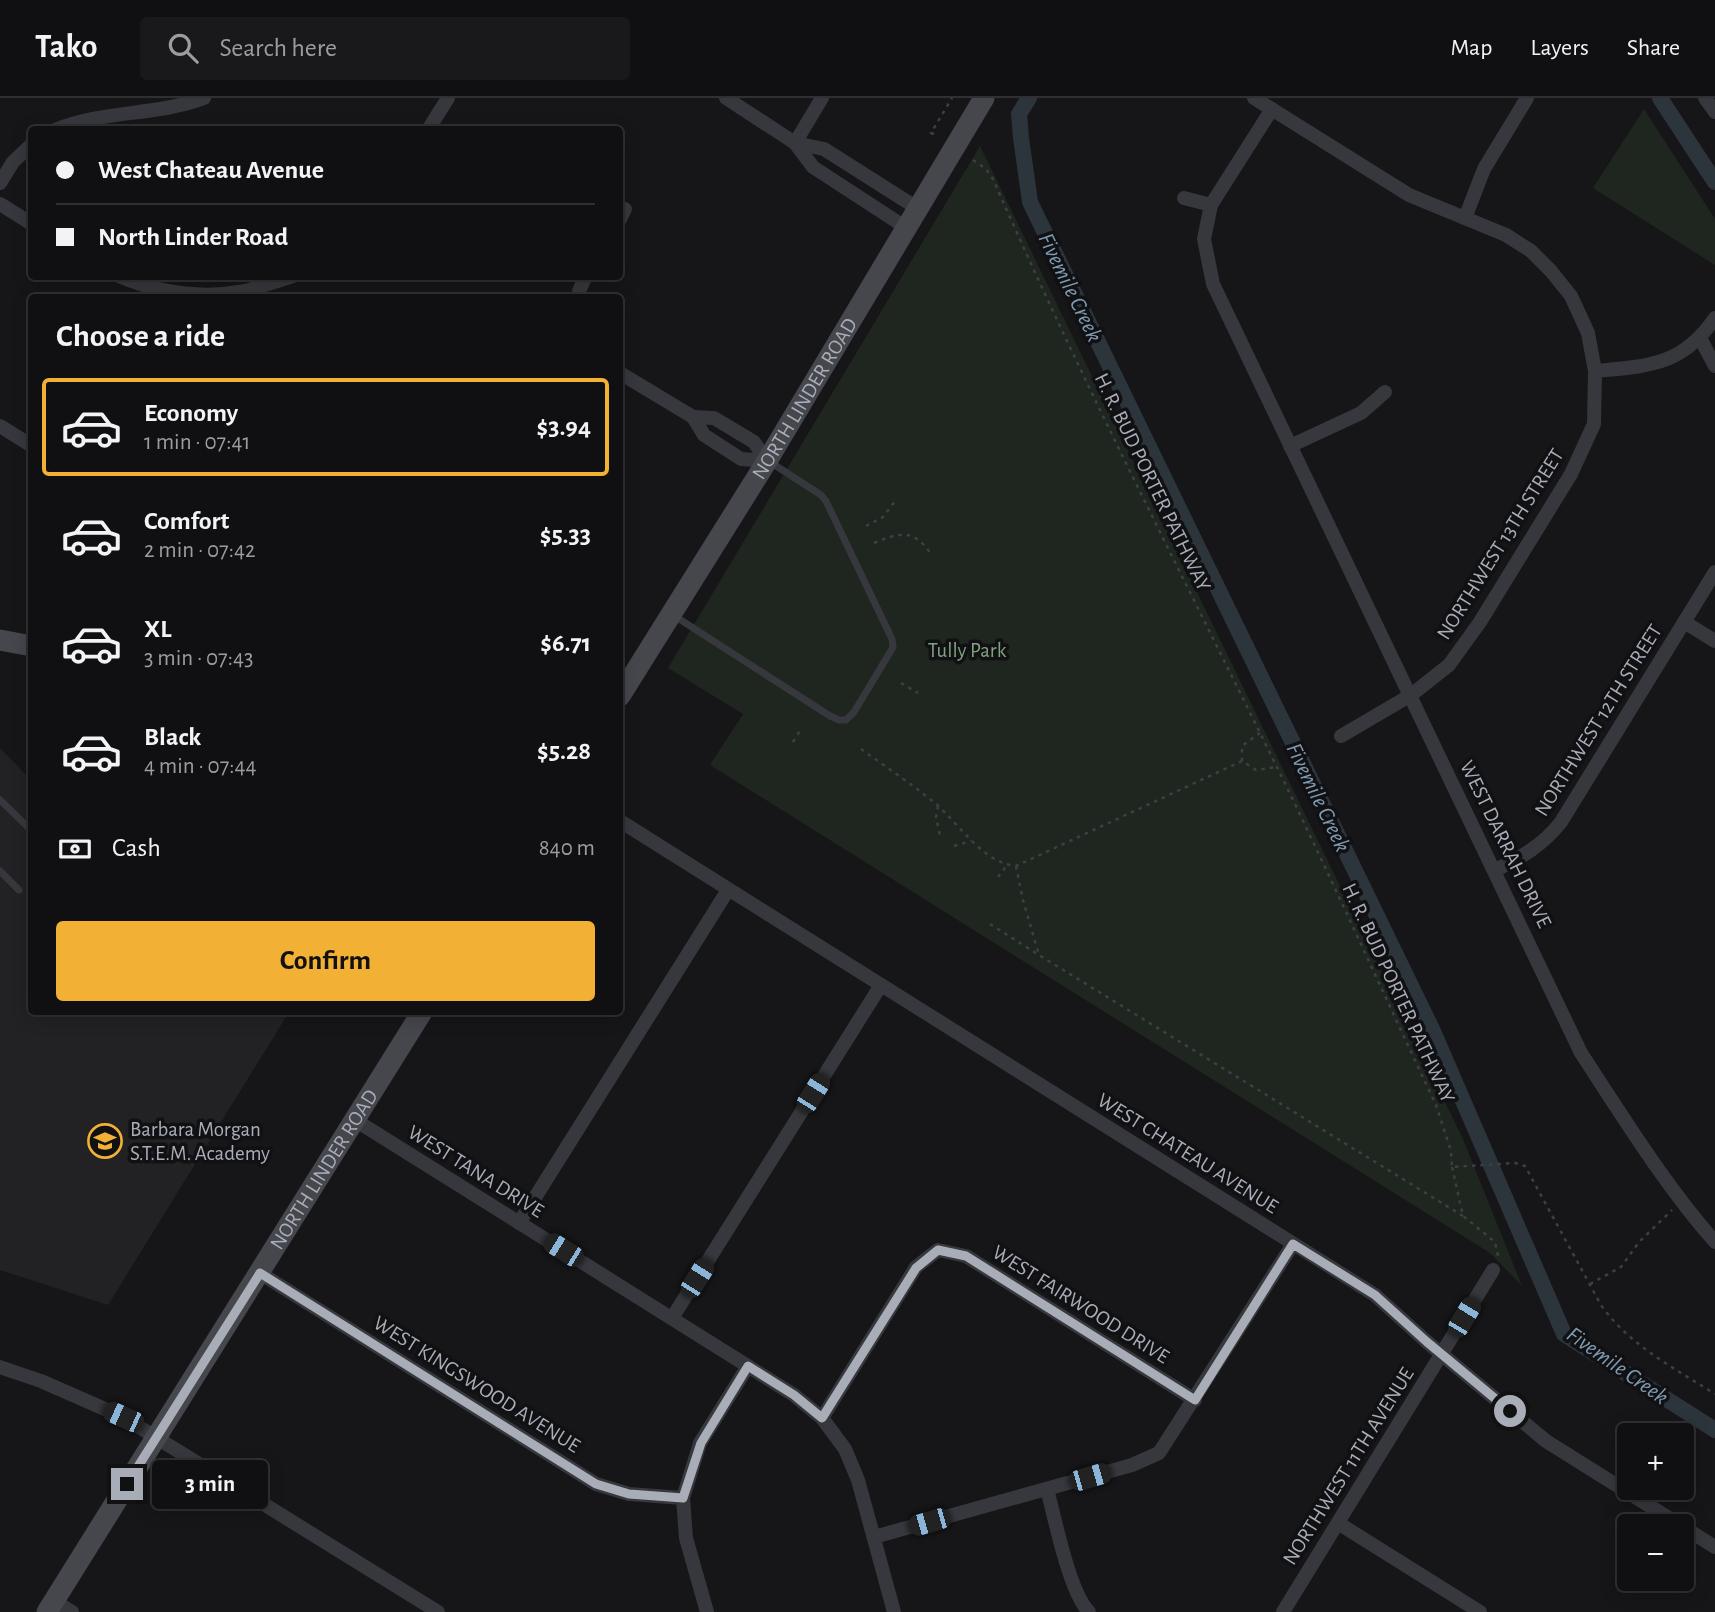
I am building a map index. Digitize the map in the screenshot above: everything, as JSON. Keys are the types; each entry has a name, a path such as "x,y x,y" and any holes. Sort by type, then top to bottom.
{"main road":[{"name":"NORTH LINDER ROAD","path":"623,691 767,461 984,98"},
{"path":"0,640 28,645"},
{"name":"NORTH LINDER ROAD","path":"58,1608 156,1437 420,1015"}],"street":[{"path":"68,126 85,121 179,107 204,98"},
{"path":"430,126 448,98"},
{"path":"726,98 795,143 813,167 905,227"},
{"path":"795,143 822,98"},
{"name":"NORTHWEST 13TH STREET","path":"1254,98 1409,195 1506,235 1531,251 1571,296 1588,333 1595,371 1594,425 1571,474 1480,622 1449,665 1410,695 1341,736"},
{"path":"1465,218 1484,169 1527,98"},
{"path":"1705,98 1715,112"},
{"name":"WEST DARRAH DRIVE","path":"1272,109 1211,205 1204,239 1213,284 1581,1053 1641,1144 1715,1242"},
{"path":"795,143 824,149 917,208"},
{"path":"0,183 13,162 28,148"},
{"path":"1184,198 1211,205"},
{"path":"0,204 28,222"},
{"path":"131,280 182,293 220,294 246,294 283,280"},
{"path":"1595,371 1638,367 1672,359 1700,338 1715,318"},
{"path":"1700,338 1715,366"},
{"path":"623,375 693,416 714,418 754,442 767,461"},
{"path":"1290,446 1361,413 1385,392"},
{"path":"693,416 704,435 741,459 767,461"},
{"path":"0,426 28,444"},
{"name":"NORTHWEST 12TH STREET","path":"1495,870 1522,858 1547,839 1561,822 1715,572"},
{"path":"1684,622 1715,641"},
{"name":"WEST CHATEAU AVENUE","path":"623,823 1375,1295 1546,1441 1715,1547"},
{"path":"519,1223 728,890"},
{"path":"672,1318 881,985"},
{"name":"WEST TANA DRIVE","path":"355,1119 794,1395 822,1418 845,1449 858,1480 894,1612"},
{"path":"874,1537 1132,1465 1159,1453 1293,1244"},
{"name":"WEST FAIRWOOD DRIVE","path":"822,1418 916,1268 938,1250 966,1256 1195,1400"},
{"name":"NORTHWEST 11TH AVENUE","path":"1283,1612 1493,1270"},
{"name":"WEST KINGSWOOD AVENUE","path":"260,1273 596,1484 629,1494 683,1498"},
{"path":"707,1612 686,1538 683,1498 701,1443 748,1366"},
{"path":"0,1367 41,1381 123,1417 438,1612"},
{"path":"1047,1489 1074,1586 1089,1612"},
{"path":"1338,1523 1480,1612"}],"lane":[{"path":"672,614 839,720 850,718 861,701 890,654 892,639 826,501 767,461"},
{"path":"0,800 28,827"},
{"path":"0,871 19,890"}],"path":[{"path":"934,134 931,133 952,98"},
{"name":"H. R. BUD PORTER PATHWAY","path":"972,160 986,169 993,179 1166,548 1260,733 1436,1105 1451,1151 1452,1167 1464,1216"},
{"path":"866,526 883,517 895,501"},
{"path":"874,543 901,534 918,539 931,554"},
{"path":"901,683 918,693"},
{"path":"793,742 801,729"},
{"path":"1242,761 1242,746 1260,733"},
{"path":"861,749 938,806 971,841 1007,865 1016,866 1242,761"},
{"path":"1242,761 1256,770 1276,767"},
{"path":"938,806 936,817 940,836"},
{"path":"954,846 971,841"},
{"path":"998,877 1007,865"},
{"path":"1016,866 1039,955"},
{"path":"990,924 1464,1216 1495,1242 1499,1255 1493,1270"},
{"path":"1452,1167 1516,1163 1525,1166 1615,1325 1645,1350 1715,1394"},
{"path":"1590,1284 1621,1267 1639,1242 1683,1202"}],"shaded area":[{"name":"Barbara Morgan S.T.E.M. Academy","path":"0,748 28,777 28,1015 287,1015 108,1305 0,1270"}],"green space":[{"path":"1644,109 1715,219 1715,265 1593,188"},
{"name":"Tully Park","path":"980,146 1463,1139 1522,1286 1490,1253 710,765 743,714 668,668"}],"waterway":[{"name":"Fivemile Creek","path":"1029,98 1019,114 1030,202 1432,1029 1564,1334 1715,1430"},
{"path":"1660,98 1715,182"}],"place":[{"name":"Barbara Morgan S.T.E.M. Academy","path":"105,1141"}],"route":[{"path":"127,1484 260,1273 596,1484 629,1494 683,1498 701,1443 748,1366 794,1395 822,1418 916,1268 938,1250 966,1256 1195,1400 1293,1244 1375,1295 1510,1411"}]}
